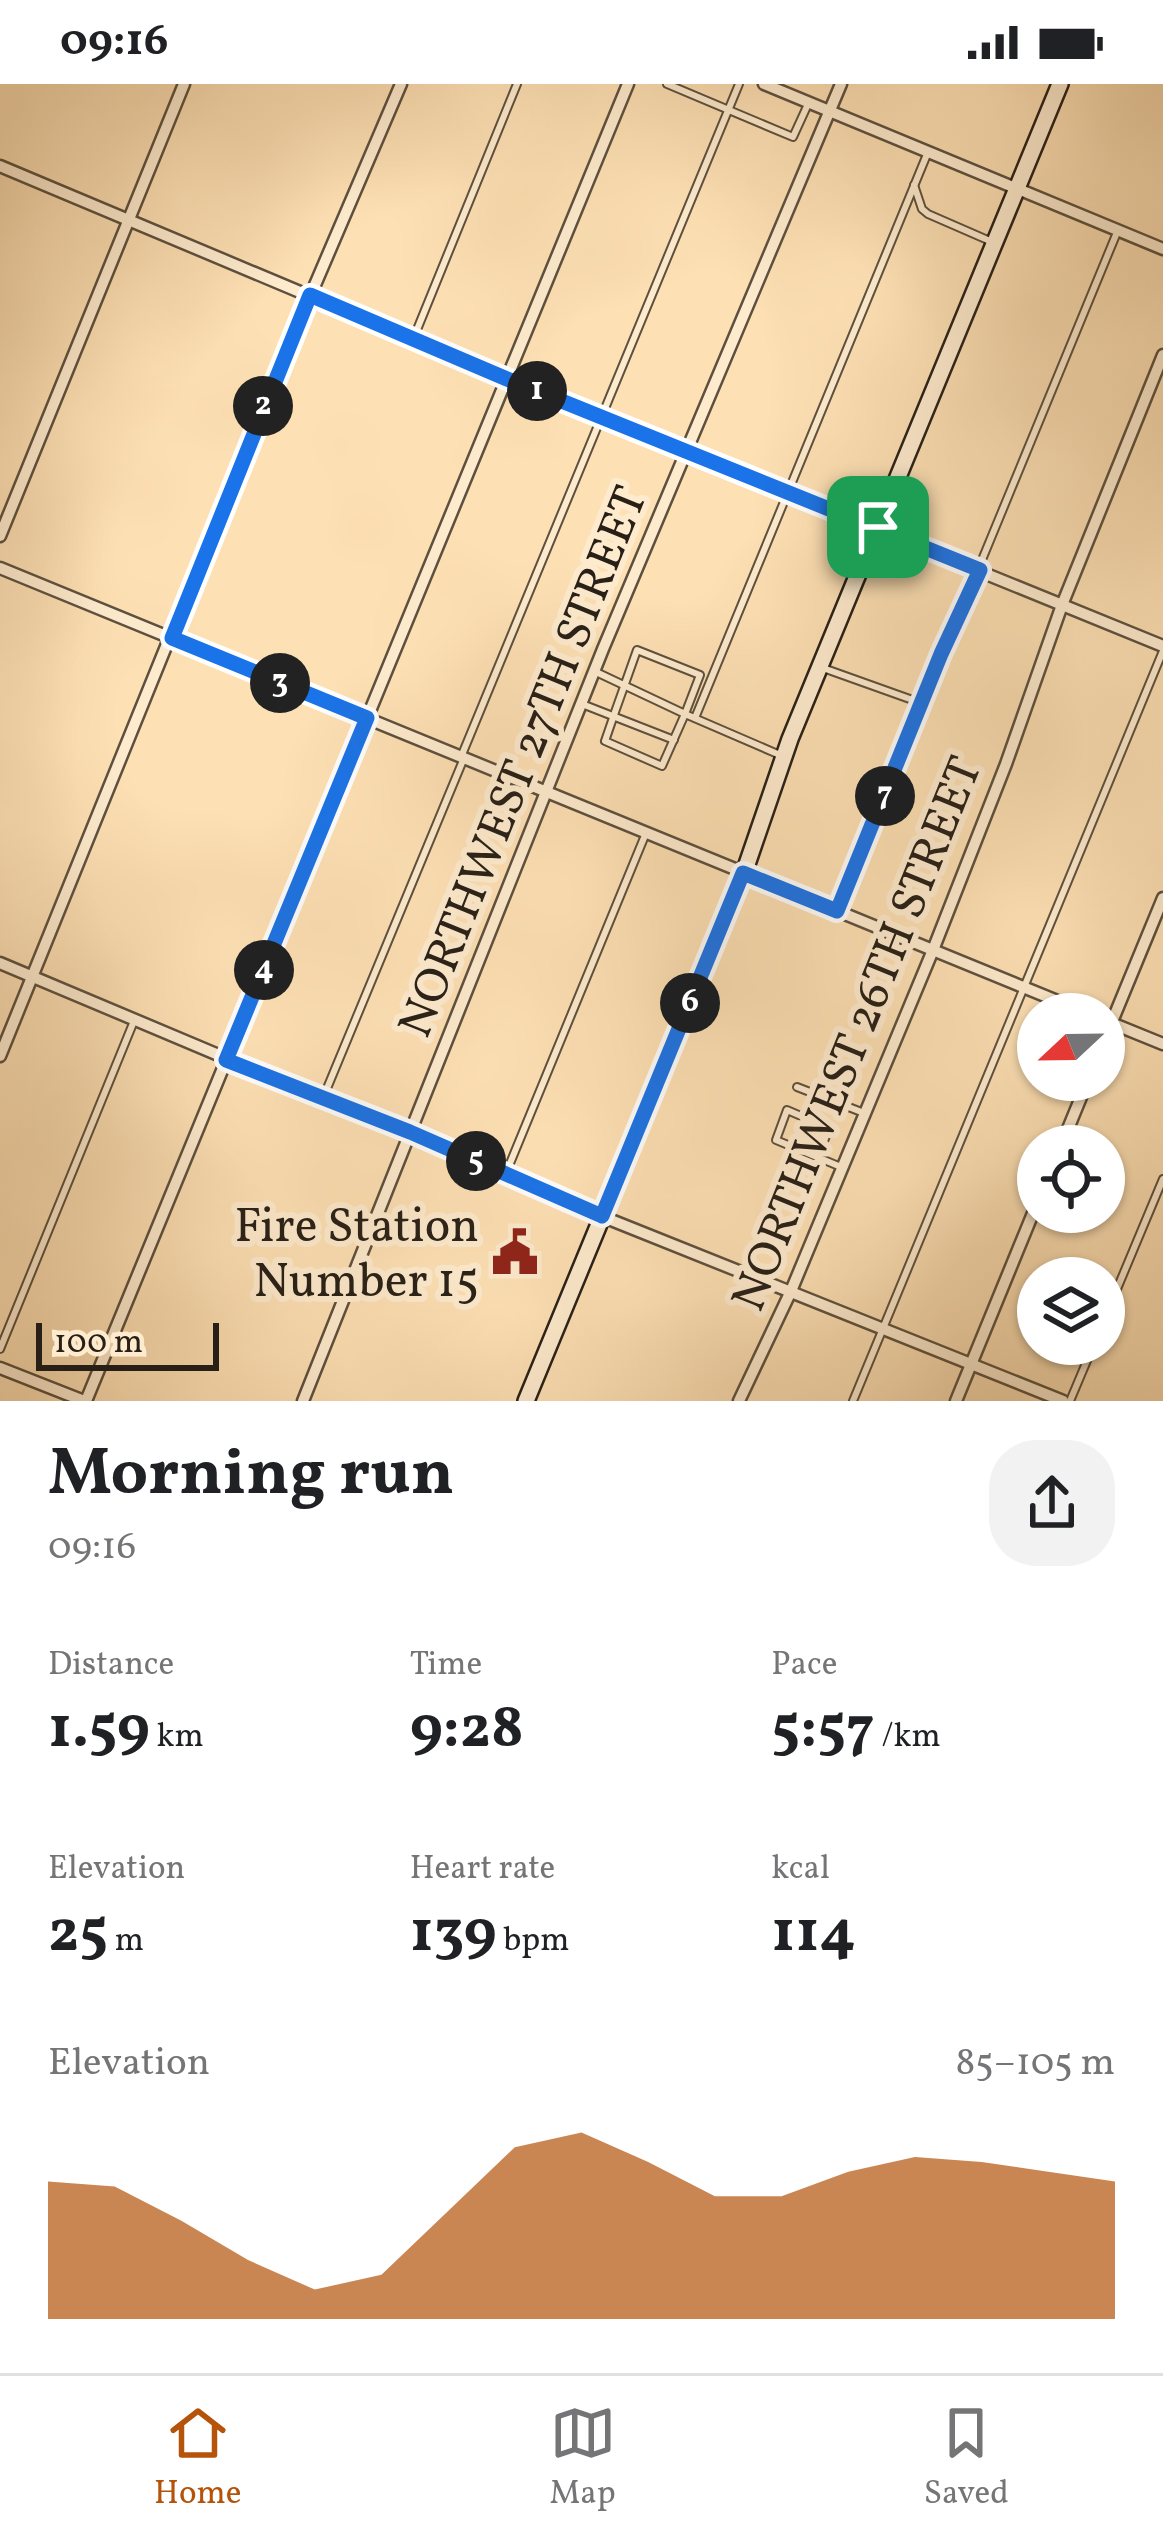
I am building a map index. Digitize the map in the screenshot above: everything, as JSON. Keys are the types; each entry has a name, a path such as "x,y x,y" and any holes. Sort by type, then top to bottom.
{"main road":[{"path":"526,1401 743,873 783,757 1060,84"}],"street":[{"path":"0,536 184,84"},
{"path":"0,1056 310,295 401,84"},
{"path":"0,1367 85,1401 628,84"},
{"path":"764,84 1163,248"},
{"name":"NORTHWEST 27TH STREET","path":"303,1401 595,671 841,84"},
{"path":"0,166 1163,649"},
{"name":"NORTHWEST 26TH STREET","path":"739,1401 791,1292 933,950 1163,355"},
{"path":"0,568 1037,993"},
{"path":"1121,993 1163,898"},
{"path":"0,963 602,1216 1067,1401"},
{"path":"1125,1029 1163,1044"},
{"path":"956,1401 1025,1233"}],"lane":[{"path":"414,337 518,84"},
{"path":"667,84 794,137 809,102"},
{"path":"323,1098 739,84"},
{"path":"694,718 928,152"},
{"path":"914,184 928,214 993,242"},
{"path":"837,911 1118,230"},
{"path":"853,1401 1163,649"},
{"path":"637,650 700,675 685,715 662,766 605,741 637,650"},
{"path":"820,667 921,703"},
{"path":"595,671 783,757"},
{"path":"582,703 674,740"},
{"path":"506,1174 646,832"},
{"path":"0,1349 134,1021"},
{"path":"797,1087 864,1113"},
{"path":"818,1157 829,1128 787,1110 776,1140 841,1167"},
{"path":"1125,1270 1163,1179"},
{"path":"1067,1401 1084,1365"}],"place":[{"name":"Fire Station Number 15","path":"515,1252"}],"route":[{"path":"310,295 878,527 980,570 837,911 743,873 602,1216 410,1132 226,1060 367,718 172,638 310,295"}]}
